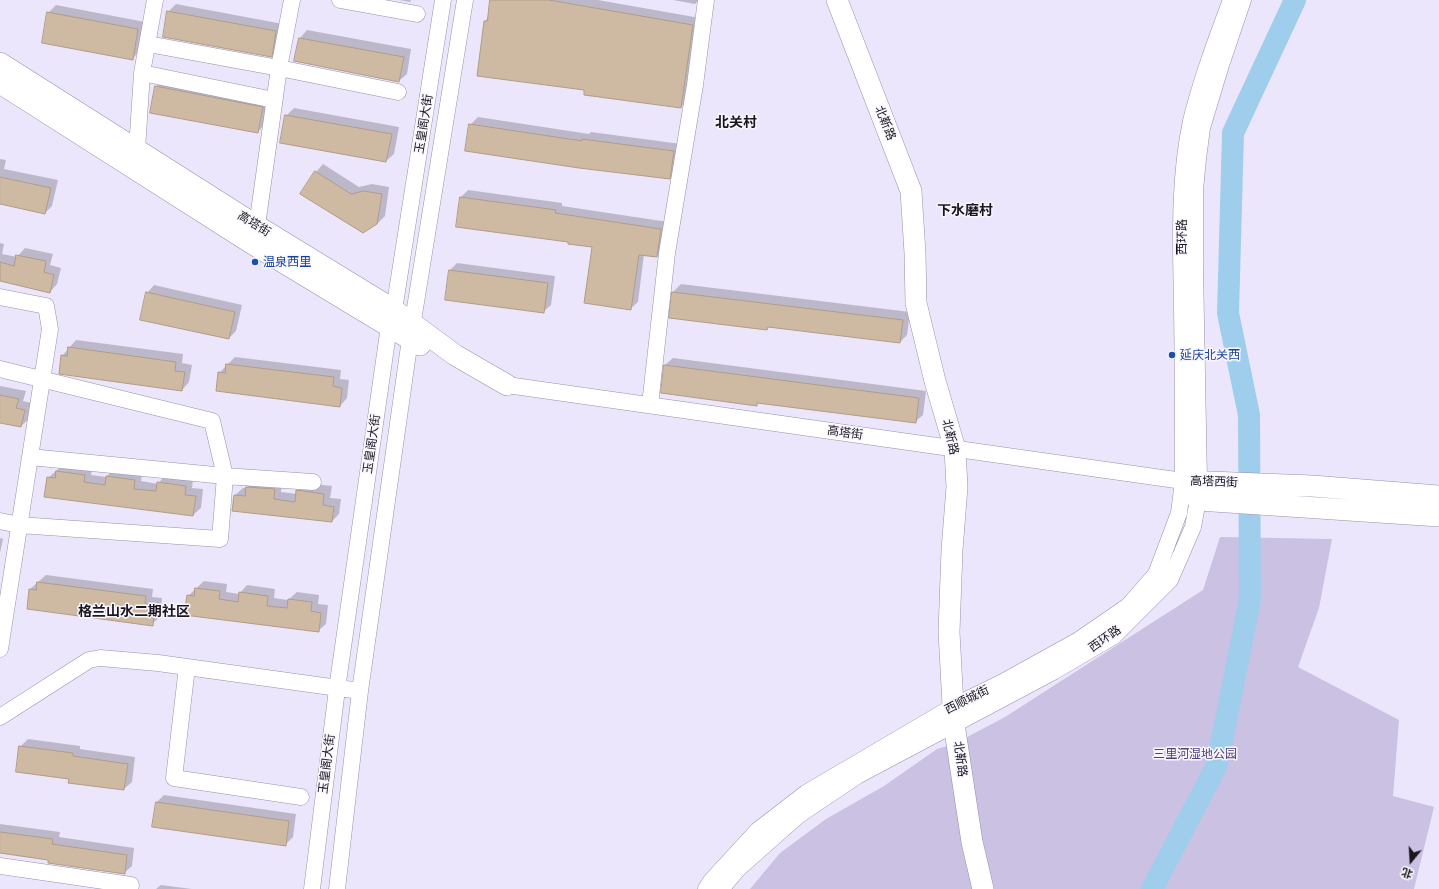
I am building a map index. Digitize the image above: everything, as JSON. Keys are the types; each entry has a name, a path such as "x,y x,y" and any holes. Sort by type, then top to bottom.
{"main road":[{"name":"北靳路","path":"837,0 911,191 915,253 916,303 935,381 955,449 957,487 952,550 949,632 954,715 972,842 983,889"},
{"name":"高塔街","path":"0,63 132,157"},
{"name":"高塔街","path":"0,83 132,157 412,331 449,365 507,385"},
{"name":"高塔西街","path":"1223,492 1312,486 1439,496"},
{"name":"高塔西街","path":"1194,487 1313,507 1439,516"}],"street":[{"path":"132,157 142,73 155,0"},
{"path":"253,233 279,68 292,0"},
{"path":"340,0 417,14"},
{"name":"玉皇阁大街","path":"312,889 337,688 391,318 443,0"},
{"name":"玉皇阁大街","path":"336,889 360,692 412,331 465,0"},
{"path":"650,405 667,253 695,85 706,0"},
{"name":"西环路","path":"1194,487 1181,234 1182,189 1191,121 1209,58 1231,0"},
{"name":"西环路","path":"954,715 1053,672 1114,636 1170,580 1194,527 1195,190 1202,128 1243,0"},
{"path":"148,44 398,92"},
{"path":"142,73 274,100"},
{"path":"0,296 46,306 50,329 0,649"},
{"path":"0,369 212,421 225,476 220,540 19,525 0,521"},
{"name":"高塔街","path":"507,385 955,449 1194,487"},
{"path":"30,457 225,476 313,482"},
{"name":"西顺城街","path":"721,889 738,869 799,815 857,776 954,715 1000,683 1077,642 1128,606 1156,574 1179,513 1194,487"},
{"path":"0,717 89,660 100,658 187,667 360,692"},
{"path":"187,667 174,778 301,797"},
{"name":"西顺城街","path":"706,889 711,881 758,830 806,793 954,715"},
{"path":"0,866 131,885 130,889"}],"green space":[{"name":"三里河湿地公园","path":"1220,537 1332,539 1319,608 1298,667 1399,720 1393,796 1434,807 1414,889 750,889 780,853 826,819 884,786 937,749 954,744 1005,717 1203,590"}],"building":[{"path":"490,0 549,0 693,25 681,108 584,95 584,90 477,76 484,21 487,21"},
{"path":"167,11 276,31 272,57 163,37"},
{"path":"47,12 138,29 133,60 42,43"},
{"path":"299,38 404,57 399,82 294,61"},
{"path":"155,86 263,107 258,133 150,113"},
{"path":"285,115 392,134 386,162 280,143"},
{"path":"469,124 582,141 582,139 674,151 670,179 579,168 465,151"},
{"path":"315,171 351,194 364,191 382,194 377,224 363,233 300,194"},
{"path":"0,177 51,188 45,214 0,204"},
{"path":"460,197 556,210 555,213 661,229 657,257 639,255 631,310 584,303 592,247 568,244 568,242 456,227"},
{"path":"16,255 46,261 44,272 54,275 50,293 0,281 0,262 14,266"},
{"path":"449,270 548,283 544,313 445,300"},
{"path":"146,292 235,312 229,339 140,320"},
{"path":"672,292 903,320 900,343 768,327 767,330 669,318"},
{"path":"68,347 176,362 175,371 185,372 182,391 59,374 61,355 67,356"},
{"path":"226,364 334,377 333,386 342,388 340,407 216,391 218,372 225,373"},
{"path":"664,365 919,398 916,423 757,403 757,406 661,393"},
{"path":"0,395 19,399 16,408 25,410 21,427 0,423"},
{"path":"56,471 85,475 84,482 105,485 106,476 135,480 134,489 156,491 157,482 186,486 185,495 196,496 193,516 44,497 47,477 55,478"},
{"path":"246,487 275,489 274,499 295,502 296,490 324,494 323,505 334,507 332,522 232,511 234,495 245,496"},
{"path":"37,582 146,596 145,604 155,605 153,626 27,609 29,589 36,590"},
{"path":"195,588 220,591 219,599 238,602 239,592 268,596 267,606 287,608 288,599 312,602 311,611 321,613 319,632 184,615 187,595 194,596"},
{"path":"19,746 73,753 73,756 128,764 124,790 68,783 69,779 16,772"},
{"path":"156,802 289,821 286,846 152,827"},
{"path":"0,832 53,839 52,844 127,855 125,874 48,863 48,860 0,853"}],"waterway":[{"path":"1152,889 1217,765 1250,599 1249,415 1228,313 1233,133 1295,0"}],"place":[{"name":"温泉西里","path":"255,262"},
{"name":"延庆北关西","path":"1172,355"}],"district":[{"name":"北关村","path":"736,123"},
{"name":"下水磨村","path":"965,211"},
{"name":"格兰山水二期社区","path":"134,612"}]}
